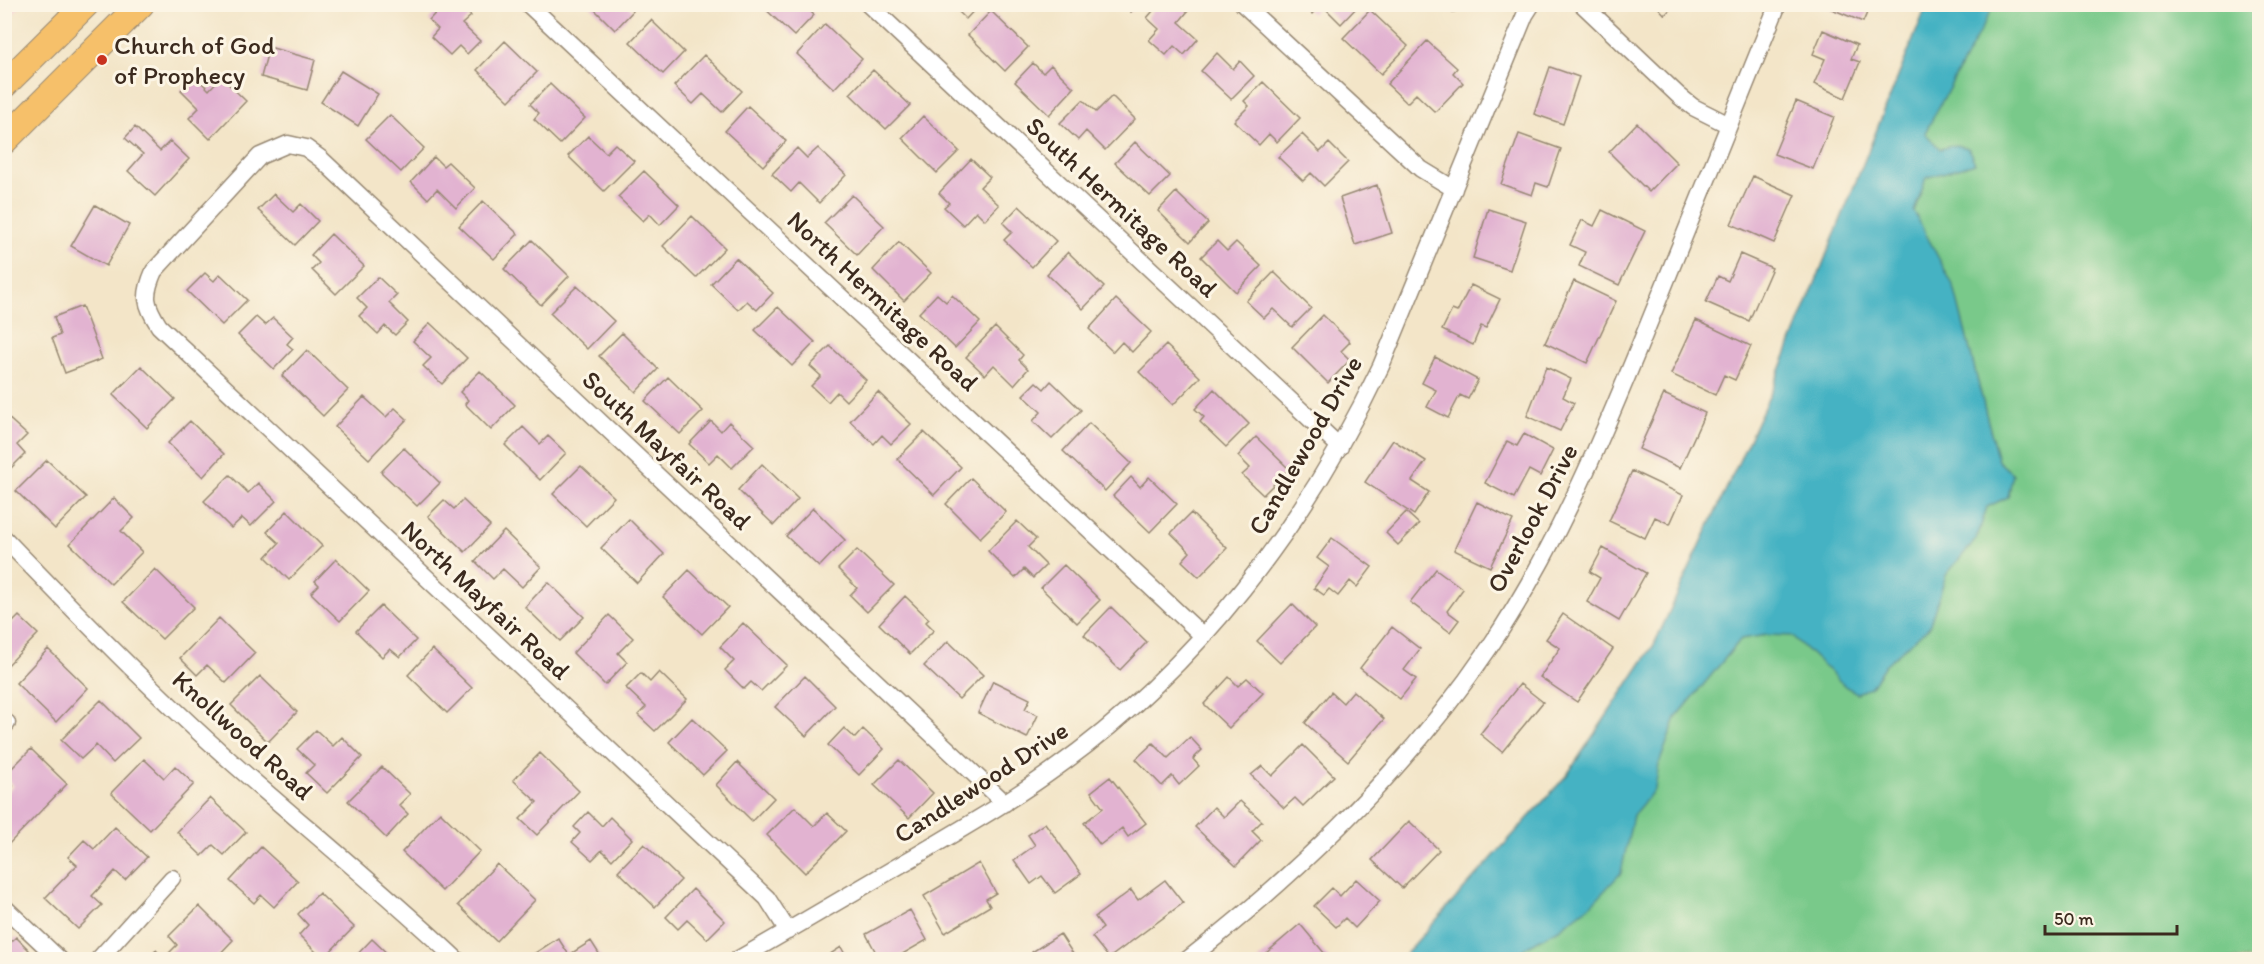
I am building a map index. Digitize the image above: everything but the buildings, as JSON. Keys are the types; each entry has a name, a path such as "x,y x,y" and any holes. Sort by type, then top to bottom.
{"main road":[{"path":"4,85 86,4"},
{"path":"4,141 141,4"}],"street":[{"name":"North Hermitage Road","path":"528,4 1203,636"},
{"name":"South Hermitage Road","path":"868,4 1340,447"},
{"path":"1243,4 1421,169 1454,189"},
{"name":"Candlewood Drive","path":"737,960 1005,803 1055,769 1151,688 1203,636 1289,529 1340,447 1382,366 1525,15 1532,4"},
{"path":"1582,4 1678,95 1694,107 1729,125"},
{"name":"Overlook Drive","path":"1187,960 1298,869 1351,817 1414,747 1490,648 1528,586 1569,510 1603,436 1778,4"},
{"name":"North Mayfair Road","path":"288,144 260,156 154,271 146,289 147,308 173,341 767,898 788,930"},
{"name":"South Mayfair Road","path":"288,144 306,148 321,159 1005,803"},
{"name":"Knollwood Road","path":"4,538 154,690 235,765 390,897 458,960"},
{"path":"98,960 172,878"},
{"path":"4,907 60,960"}],"shaded area":[{"path":"4,5 22,5 5,22"}],"green space":[{"path":"1927,5 2259,5 2259,959 1401,960 1567,775 1654,645 1773,388"}],"water":[{"path":"1927,5 1994,5 1925,133 1940,149 1956,145 1968,148 1975,163 1926,178 1914,212 1954,287 1998,461 2013,474 2008,497 1987,507 1977,538 1946,575 1929,627 1885,665 1870,688 1857,693 1846,687 1792,636 1767,635 1741,639 1676,718 1659,764 1655,789 1633,815 1621,873 1592,904 1559,929 1526,947 1513,959 1401,959 1567,775 1654,645 1773,388"}],"place":[{"name":"Church of God of Prophecy","path":"102,60"}]}
